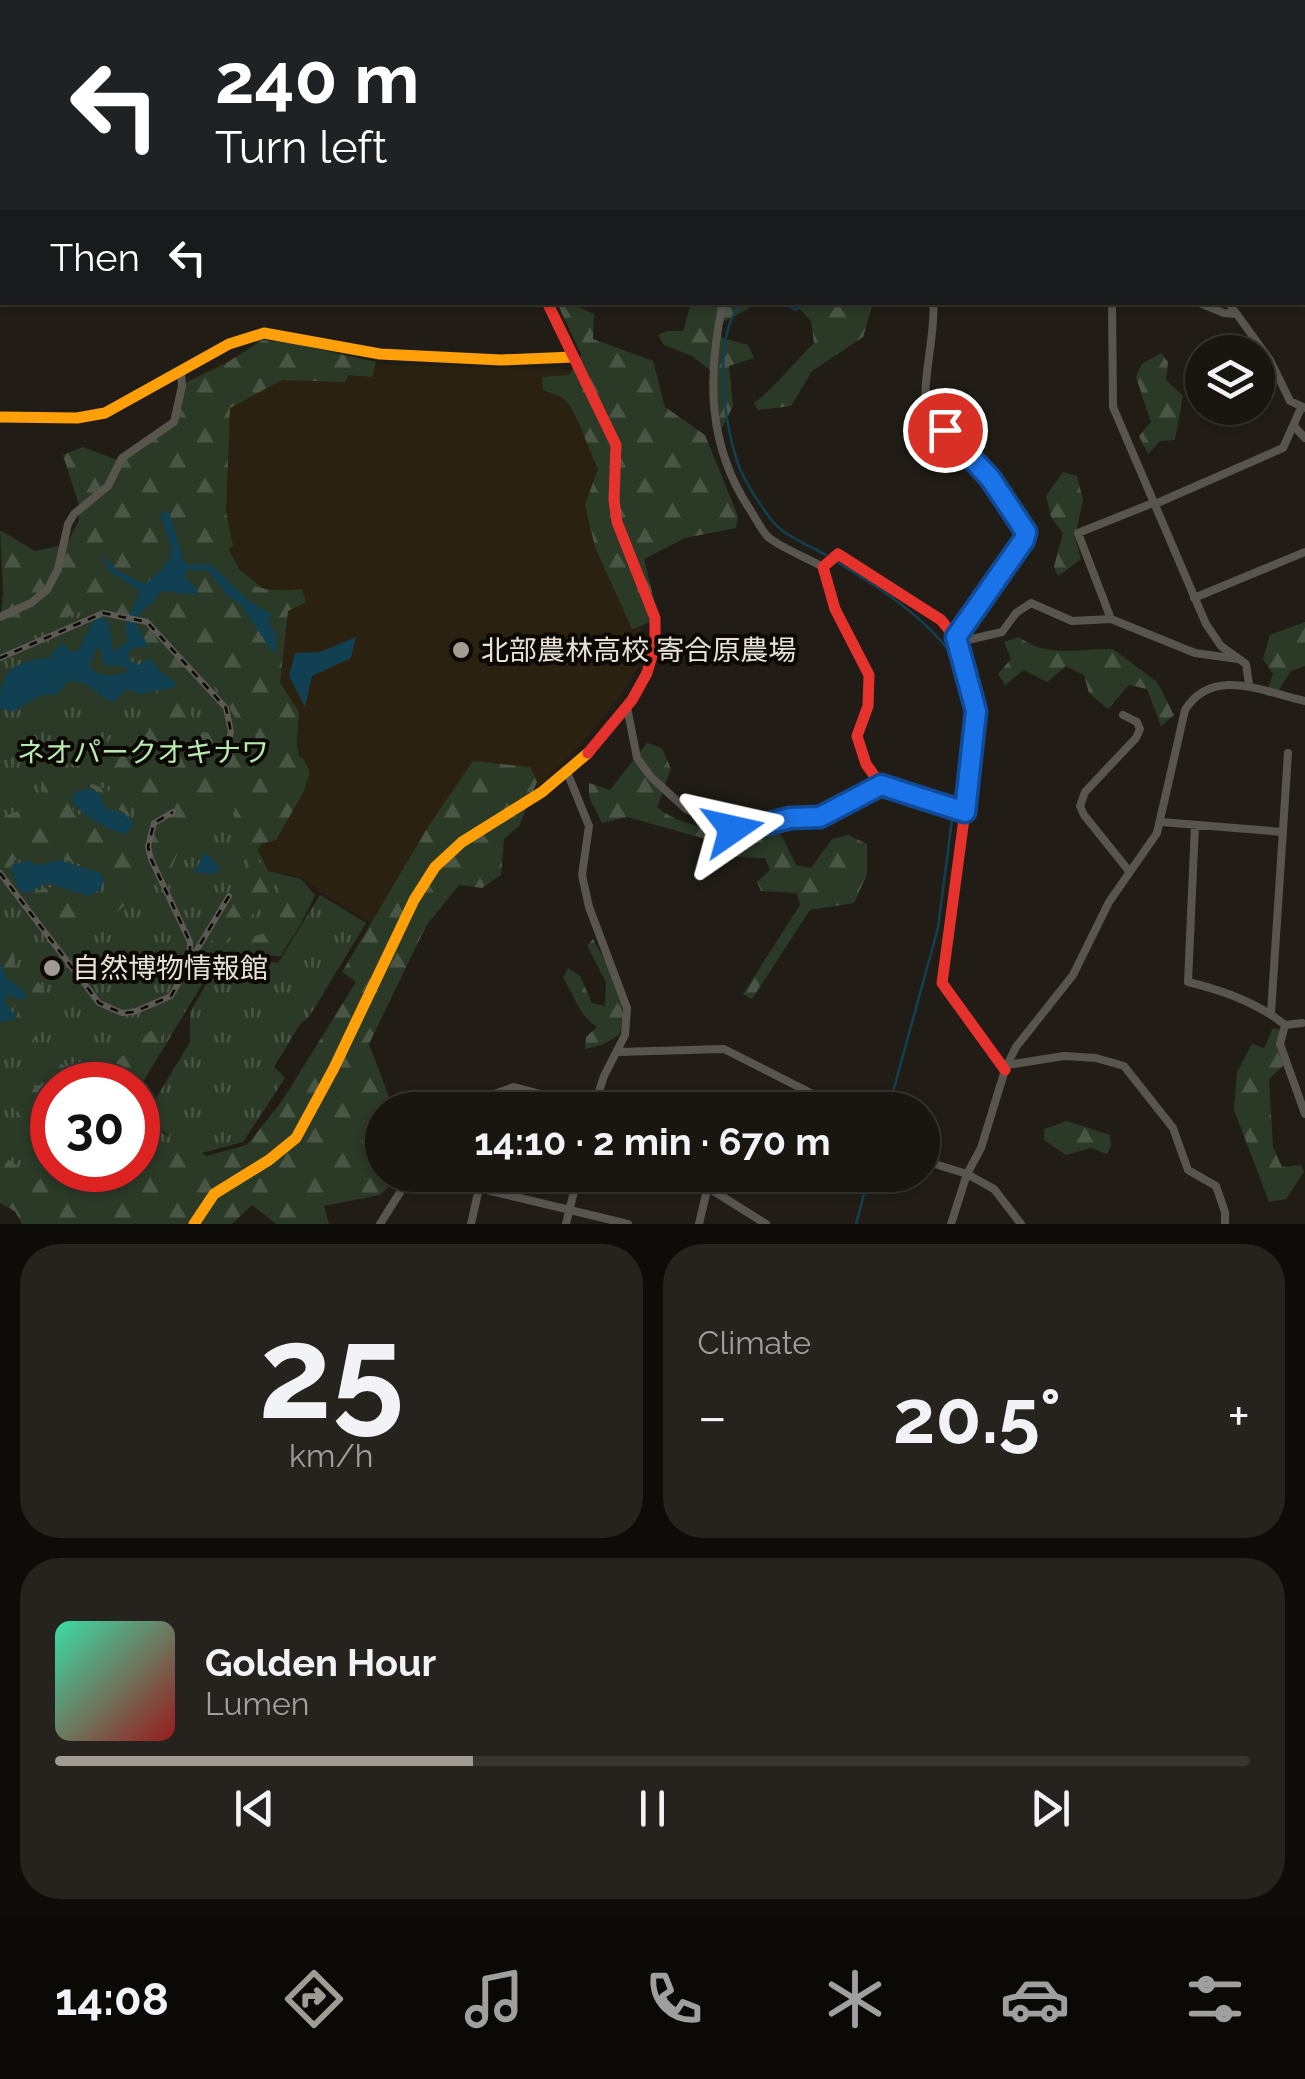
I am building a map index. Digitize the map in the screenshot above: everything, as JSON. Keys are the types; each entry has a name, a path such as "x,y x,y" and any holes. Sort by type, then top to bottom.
{"street":[{"path":"194,1224 204,1203 220,1186 274,1158 296,1138 430,872 469,837 522,806 567,772 627,707 646,674 657,632 646,592 616,520 616,445 548,305"},
{"path":"722,305 713,356 711,400 718,442 736,490 767,536 822,568 829,601 869,675 871,687 856,746 863,762 881,785 965,812"},
{"path":"933,305 932,354 923,402 990,478 1026,532 958,640"},
{"path":"1112,305 1112,406 1194,598 1214,638 1241,659 1248,670 1248,684"},
{"path":"1204,305 1236,314"},
{"path":"1111,619 1078,533 1284,448 1303,408 1290,401 1270,360 1230,305"},
{"path":"0,417 90,417 118,408 242,338 264,333 394,356 501,360 574,357"},
{"path":"0,617 31,603 47,590 58,569 74,514 108,486 122,458 174,422 181,372"},
{"path":"1294,426 1305,438"},
{"path":"1194,598 1305,552"},
{"path":"822,568 838,554 922,605 958,640 976,711 942,983 1006,1067"},
{"path":"958,640 1002,632 1031,602 1072,621 1111,619 1194,653 1241,659"},
{"path":"951,1224 1016,1047 1073,974 1096,925 1162,822 1184,710 1198,696 1226,685 1248,684 1305,701"},
{"path":"627,707 637,758 651,776 686,809 733,829 790,818 820,817 881,785"},
{"path":"1123,715 1137,722 1140,729 1136,738 1086,792 1080,806 1129,871"},
{"path":"1271,1013 1288,753"},
{"path":"567,772 589,826 582,875 589,907 626,1008 625,1036 600,1092"},
{"path":"1162,822 1283,832"},
{"path":"1195,825 1188,982 1218,989 1271,1013 1285,1025 1302,1023"},
{"path":"1285,1025 1280,1044 1305,1114"},
{"path":"618,1052 724,1049 809,1092"},
{"path":"1006,1067 1064,1056 1096,1058 1124,1066 1173,1128 1188,1170 1216,1186 1225,1224"},
{"path":"500,1092 514,1087 533,1092"},
{"path":"940,1166 994,1188 1021,1224"},
{"path":"380,1224 400,1192"},
{"path":"471,1224 478,1192"},
{"path":"496,1192 628,1224"},
{"path":"566,1224 574,1192"},
{"path":"699,1224 707,1192"},
{"path":"710,1192 766,1224"}],"shaded area":[{"name":"北部農林高校 寄合原農場","path":"251,348 355,364 571,370 584,385 636,602 642,635 639,665 625,690 580,746 544,781 508,807 393,937 302,877 269,871 256,842 303,776 296,728 278,701 277,672 289,623 274,595 240,569 198,485 179,415 193,378"}],"green space":[{"path":"558,305 574,305 594,314 593,339 653,361 665,407 705,435 738,516 736,528 685,538 644,559 659,619 632,629 595,547 585,505 598,469 570,406 543,390 542,377 569,375 581,354"},
{"path":"690,305 751,305 719,324 722,338 748,345 754,358 729,366 733,406 722,428 714,417 715,374 692,356 664,345 658,335 683,331"},
{"path":"796,305 872,305 863,337 812,371 791,406 758,410 754,403 814,343 811,321"},
{"path":"262,340 376,362 372,377 348,375 345,382 282,380 230,408 226,512 233,546 211,560 253,586 302,589 306,602 288,611 280,683 299,712 296,753 310,772 304,791 276,840 261,844 256,855 265,875 274,877 268,899 223,944 202,956 248,880 250,867 233,814 255,767 257,739 203,677 185,701 198,731 213,734 235,728 247,737 246,748 252,758 225,815 206,821 185,840 168,873 161,874 146,821 136,817 132,802 106,784 107,742 144,716 166,677 124,642 99,606 39,626 0,628 0,530 35,551 78,542 79,505 63,455 83,447 117,460 175,426 185,383"},
{"path":"1161,353 1168,362 1166,380 1183,396 1175,440 1160,441 1148,454 1139,436 1151,422 1136,377 1142,364"},
{"path":"1063,472 1077,476 1083,500 1075,538 1081,559 1058,576 1054,567 1063,533 1051,517 1046,496"},
{"name":"ネオパークオキナワ","path":"197,485 239,569 273,596 287,623 275,672 295,729 302,776 255,843 268,871 301,879 315,895 281,956 226,953 218,958 155,1062 30,1062 30,1192 112,1192 27,1222 0,1200 0,623 66,546 78,522"},
{"path":"1305,622 1305,666 1291,671 1277,693 1268,689 1273,674 1263,659 1270,635"},
{"path":"1019,637 1053,650 1113,649 1157,682 1174,715 1161,726 1147,689 1129,685 1108,709 1089,693 1084,675 1066,666 1047,682 1024,670 1005,685 998,674 1011,659 1004,642"},
{"path":"647,743 662,748 671,769 657,807 683,822 712,828 772,825 796,865 811,868 832,839 848,835 867,844 867,874 854,903 810,910 752,999 743,994 800,905 797,893 761,891 757,882 770,870 765,858 737,857 724,844 627,817 602,823 589,797 589,783 610,790"},
{"path":"473,761 530,767 537,782 519,826 504,839 501,875 482,888 459,885 426,926 369,1044 387,1092 365,1092 365,1192 383,1192 380,1195 324,1206 329,1224 276,1224 252,1205 232,1224 22,1224 15,1211 0,1203 0,1153 30,1176 30,1192 160,1192 160,1141 199,1158 247,1145 282,1101 356,982 342,972 428,827"},
{"path":"38,768 47,777 96,785 118,797 131,817 115,807 108,808 100,792 88,786 74,789 70,799 73,811 101,829 137,849 144,844 155,874 152,878 140,877 137,885 102,870 57,858 43,862 22,858 13,861 0,877 0,818 47,800"},
{"path":"293,877 314,898 287,944 262,957 230,949 233,940 272,932 280,919 279,880"},
{"path":"110,883 144,894 139,907 129,900 106,920 63,946 23,896 49,887 88,899"},
{"name":"ネオパークオキナワ","path":"320,895 366,923 274,1067 285,1078 243,1142 202,1153 209,1158 160,1175 160,1132 174,1139 160,1129 160,1092 190,1042 190,1013 226,955 278,963"},
{"path":"0,930 14,946 15,965 40,984 50,1001 36,1032 34,1047 26,1053 0,1050 0,1025 17,1022 20,1014 10,1000 21,1004 28,1001 29,995 8,977 0,958"},
{"path":"593,939 612,974 623,1010 619,1035 585,1049 586,1037 597,1027 581,1011 563,978 568,968 580,976 592,1003 605,1006 606,982 587,946"},
{"path":"1273,1028 1280,1030 1284,1065 1269,1079 1273,1147 1282,1167 1301,1165 1304,1172 1286,1199 1269,1202 1234,1110 1237,1072 1252,1044 1264,1048"},
{"path":"153,1029 164,1029 145,1062 116,1062"},
{"path":"30,1089 30,1109 23,1118 16,1115"},
{"path":"1067,1121 1110,1135 1107,1154 1091,1148 1066,1155 1044,1140 1044,1129"}],"water":[{"path":"169,512 184,561 190,565 210,564 248,599 273,615 268,620 276,637 276,653 242,606 225,593 208,570 186,570 185,577 197,588 198,595 160,591 136,623 149,647 135,647 127,654 138,665 149,658 176,682 175,687 141,694 125,689 115,702 73,681 57,694 41,696 11,712 0,708 3,684 11,670 50,657 61,643 72,652 78,651 94,620 101,617 109,623 113,652 128,641 125,626 140,591 110,572 101,554 118,571 145,584 171,554 160,515","holes":["100,648 104,665 125,667 127,672 96,673 89,665"]},
{"path":"356,637 351,658 312,676 305,707 289,676 295,653 320,652"},
{"path":"87,788 99,793 107,810 128,817 133,823 130,830 123,834 81,811 72,799 74,793"},
{"path":"205,852 220,867 214,874 194,872"},
{"path":"59,860 101,873 104,879 100,890 88,896 48,883 27,893 19,890 11,869 13,864 25,861 41,865"},
{"path":"0,962 7,979 27,997 20,1000 6,994 5,1002 15,1015 14,1020 0,1022"}],"waterway":[{"path":"740,305 726,337 723,383 734,452 747,483 773,522 826,555"},
{"path":"787,305 796,310 801,305"},
{"path":"837,562 920,620 955,660 965,682 968,705 954,804"},
{"path":"893,1092 938,928 953,812"},
{"path":"856,1224 864,1192"}],"railway":[{"path":"0,658 103,613 147,622 226,708 231,732 225,754"},
{"path":"0,873 99,1003 122,1013 134,1012 171,996 190,963 190,942 148,847 154,823 173,812"},
{"path":"192,958 229,896"}],"traffic: slow":[{"path":"0,417 77,418 105,413 229,344 264,333 380,354 501,360 573,357"},
{"path":"194,1224 214,1194 296,1138 414,900 435,867 462,842 542,792 588,753"}],"traffic: jam":[{"path":"548,305 616,445 617,522 655,618 655,646 647,673 632,700 588,753"},
{"path":"881,785 866,764 857,736 868,706 869,675 835,609 823,567 838,554 941,620 959,642 976,711 942,983 1005,1070"}],"place":[{"name":"北部農林高校 寄合原農場","path":"461,650"},
{"name":"自然博物情報館","path":"52,968"}],"route":[{"path":"733,829 790,818 820,817 881,785 965,812 976,711 956,637 1026,532 990,478 945,430"}]}
